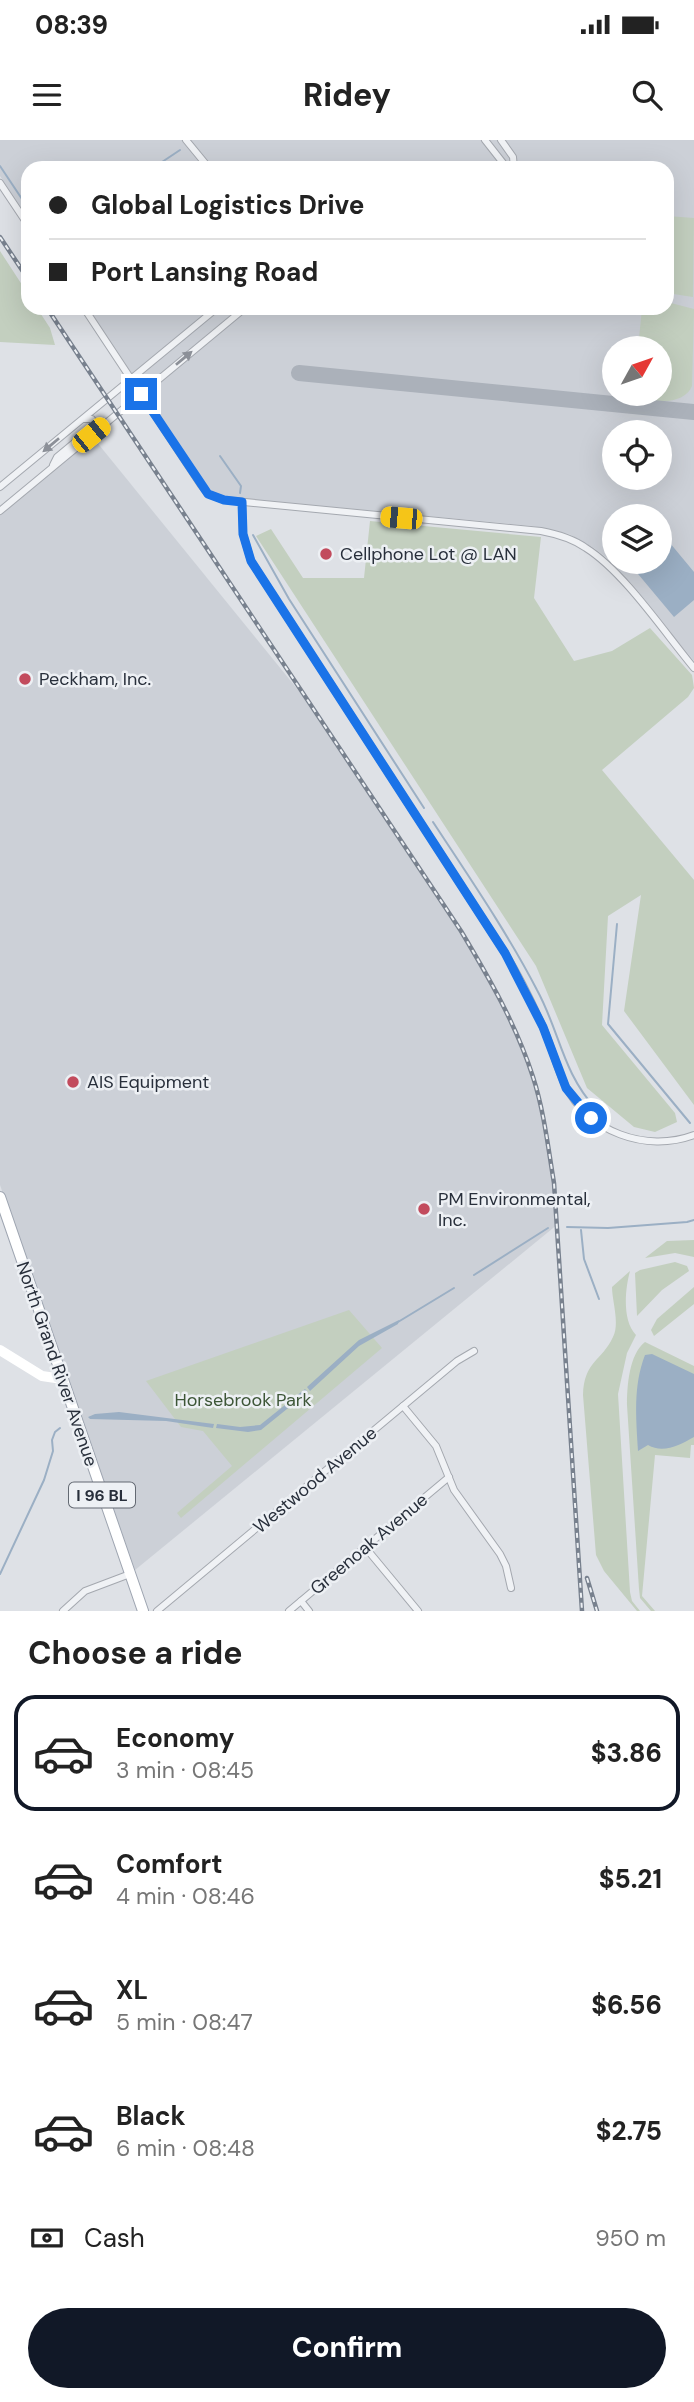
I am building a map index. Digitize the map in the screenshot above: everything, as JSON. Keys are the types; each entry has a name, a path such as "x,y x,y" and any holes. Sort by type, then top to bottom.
{"main road":[{"name":"North Grand River Avenue","path":"0,1197 143,1611"}],"street":[{"path":"186,140 203,161"},
{"path":"485,140 502,161"},
{"path":"501,140 513,161"},
{"path":"0,183 21,214"},
{"path":"89,315 208,494 224,500 559,534 587,548 601,559 694,668"},
{"path":"0,487 209,315"},
{"path":"218,315 224,325"},
{"path":"0,511 236,315"},
{"path":"50,470 57,457 94,424 89,418 82,420"},
{"path":"242,502 243,534 251,561 505,953 529,997 566,1088 591,1118 623,1136 660,1142 694,1136"},
{"path":"0,1350 42,1376 62,1379"},
{"name":"Westwood Avenue","path":"157,1611 402,1406 457,1361 474,1351"},
{"path":"402,1406 436,1446 463,1504 500,1554 511,1588"},
{"name":"Greenoak Avenue","path":"289,1611 449,1476"},
{"path":"365,1547 418,1611"},
{"path":"63,1611 92,1587 130,1574"},
{"path":"301,1601 309,1611"},
{"path":"71,1602 75,1611"}],"shaded area":[{"path":"0,140 694,140 694,661 622,574 672,574 672,504 602,504 602,554 569,534 533,526 222,496 214,493 202,480 93,315 674,315 674,161 21,161 21,208 0,176"},
{"path":"91,435 307,701 461,931 500,997 533,1079 550,1155 558,1224 135,1570 0,1185 0,506"}],"green space":[{"path":"674,217 694,218 693,297 674,294"},
{"path":"0,251 21,283 21,315 42,315 50,328 55,345 0,342"},
{"path":"674,304 694,309 692,386 688,392 672,400 672,336 639,336 641,315 674,315"},
{"path":"370,521 541,537 534,598 574,661 612,651 650,628 692,675 694,688 688,697 602,770 694,880 694,1105 624,1011 641,895 608,916 602,1025 675,1113 677,1122 655,1132 634,1127 587,1088 536,966 256,536 271,529 303,578 364,578"},
{"path":"694,1240 694,1257 675,1253 645,1258 667,1241"},
{"path":"675,1262 687,1266 689,1271 662,1290 637,1316 635,1273"},
{"path":"630,1271 626,1295 627,1313 628,1322 636,1335 627,1353 618,1394 630,1592 632,1601 640,1611 637,1611 604,1571 596,1555 583,1395 590,1368 609,1345 615,1331 612,1287"},
{"path":"694,1287 694,1304 654,1336 651,1330 657,1319"},
{"name":"Horsebrook Park","path":"349,1310 382,1348 181,1518 177,1513 232,1466 203,1431 181,1427 146,1381"},
{"path":"645,1342 694,1366 694,1445 691,1445 690,1458 655,1455 642,1596 655,1611 651,1611 640,1598 627,1405 632,1362"}],"water":[{"path":"672,545 694,572 694,600 674,617 638,574 672,574"},
{"path":"399,1320 398,1324 359,1346 310,1391 307,1387 359,1340"},
{"path":"652,1354 694,1374 694,1437 671,1447 660,1449 648,1445 638,1451 636,1402 639,1378 645,1355"},
{"path":"305,1389 308,1392 261,1430 248,1432 216,1428 217,1424 240,1427 260,1425"},
{"path":"119,1412 214,1424 213,1428 166,1421 88,1417"}],"waterway":[{"path":"164,161 180,150"},
{"path":"0,166 21,198"},
{"path":"220,456 241,486 240,493"},
{"path":"253,535 289,599 424,808"},
{"path":"433,822 525,968 545,1006 568,1066 596,1109"},
{"path":"617,924 608,1024 690,1123"},
{"path":"567,1227 608,1228 694,1220"},
{"path":"474,1275 548,1228"},
{"path":"581,1230 584,1259 599,1299"},
{"path":"398,1322 454,1288"},
{"path":"0,1574 44,1480 53,1451 52,1440 60,1428"}],"taxiway":[{"path":"299,373 694,412"}],"railway":[{"path":"0,237 21,268"},
{"path":"52,315 461,931 519,1038 540,1103 554,1183 582,1611"},
{"path":"587,1578 597,1611"}],"place":[{"name":"Cellphone Lot @ LAN","path":"326,554"},
{"name":"Peckham, Inc.","path":"25,679"},
{"name":"AIS Equipment","path":"73,1082"},
{"name":"PM Environmental, Inc.","path":"424,1209"}],"route":[{"path":"141,394 208,494 224,500 242,502 243,534 251,561 505,953 543,1027 566,1088 591,1118"}]}
